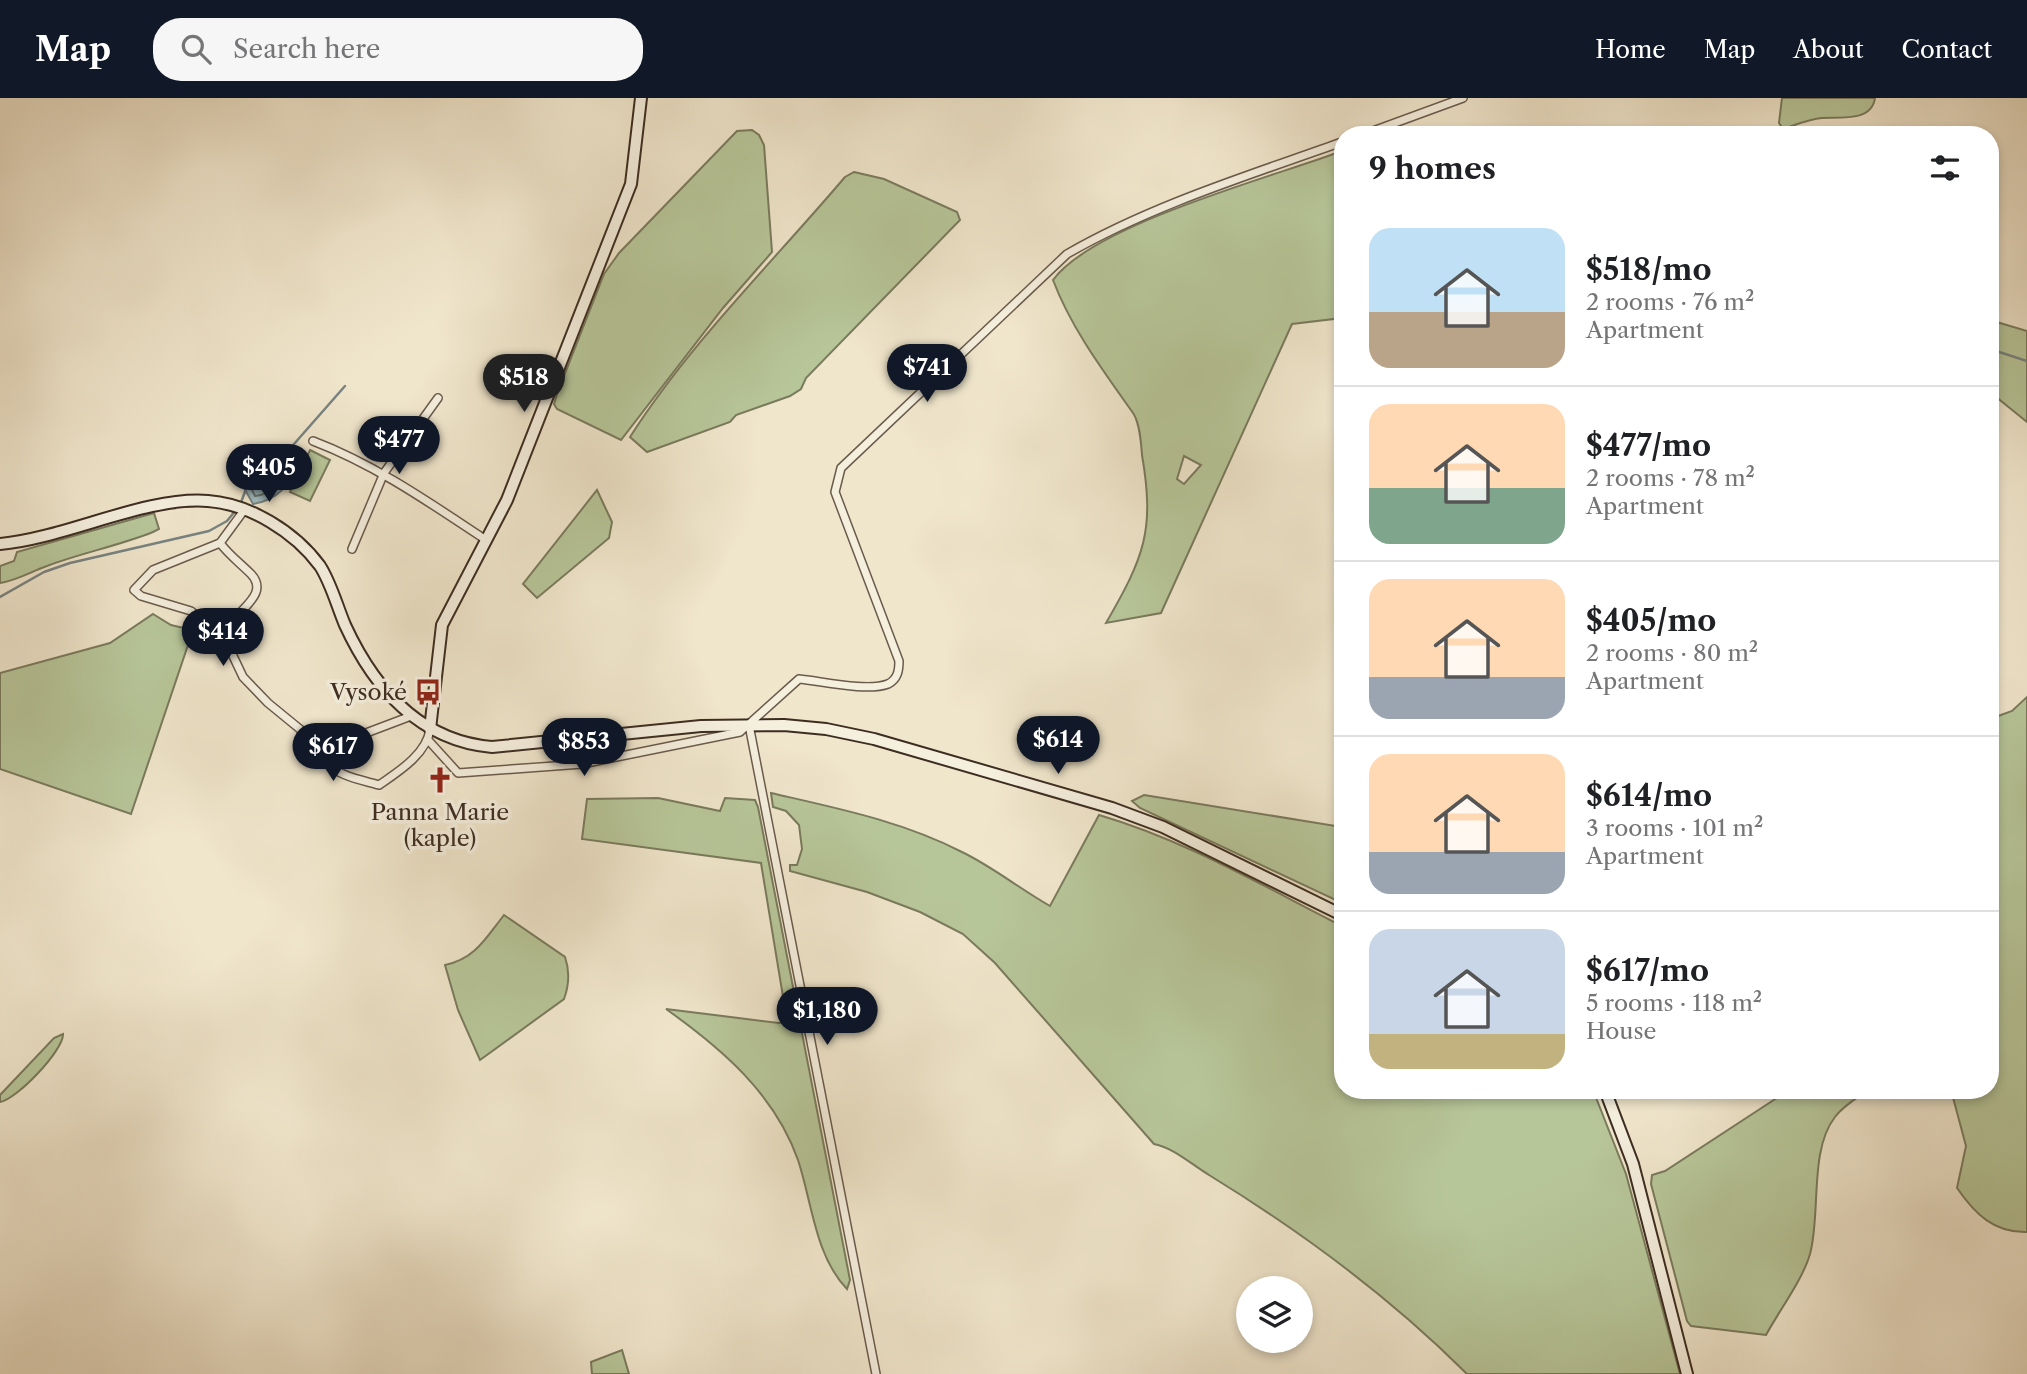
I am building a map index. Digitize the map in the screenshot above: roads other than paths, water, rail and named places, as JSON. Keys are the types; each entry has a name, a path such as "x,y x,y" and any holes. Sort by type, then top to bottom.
{"main road":[{"path":"430,729 442,625 507,500 631,184 641,98"},
{"path":"0,544 44,538 189,500 226,503 245,509 287,532 321,568 346,627 371,674 411,716 430,729 464,745 492,747 680,727 749,725 826,729 874,739 1112,808 1163,827 1334,911"},
{"path":"1608,1099 1633,1164 1687,1374"}],"street":[{"path":"1387,126 1463,98"},
{"path":"429,741 458,773 475,774 582,764 740,732 799,679 873,686 890,683 898,674 900,661 835,492 841,468 1067,254 1100,235 1157,210 1334,145"},
{"path":"352,549 384,473 438,398"},
{"path":"313,441 384,473 486,540"},
{"path":"245,509 220,543 153,570 134,590 141,596 191,611 225,639 243,677 261,697 300,730 337,744"},
{"path":"220,543 230,557 253,576 256,586 254,598 235,618 225,639"},
{"path":"411,716 337,744 328,754 327,761 330,766 379,785 419,754 429,741 430,729"},
{"path":"749,725 876,1374"}],"water":[{"path":"273,448 292,454 297,462 291,478 282,490 270,499 253,504 233,468 246,457"}],"waterway":[{"path":"1999,352 2027,361"},
{"path":"287,452 345,386"},
{"path":"240,505 246,489"},
{"path":"0,597 44,572 70,563 209,531 227,521 236,510"}],"place":[{"name":"Vysoké","path":"428,692"},
{"name":"Panna Marie (kaple)","path":"440,780"}]}
